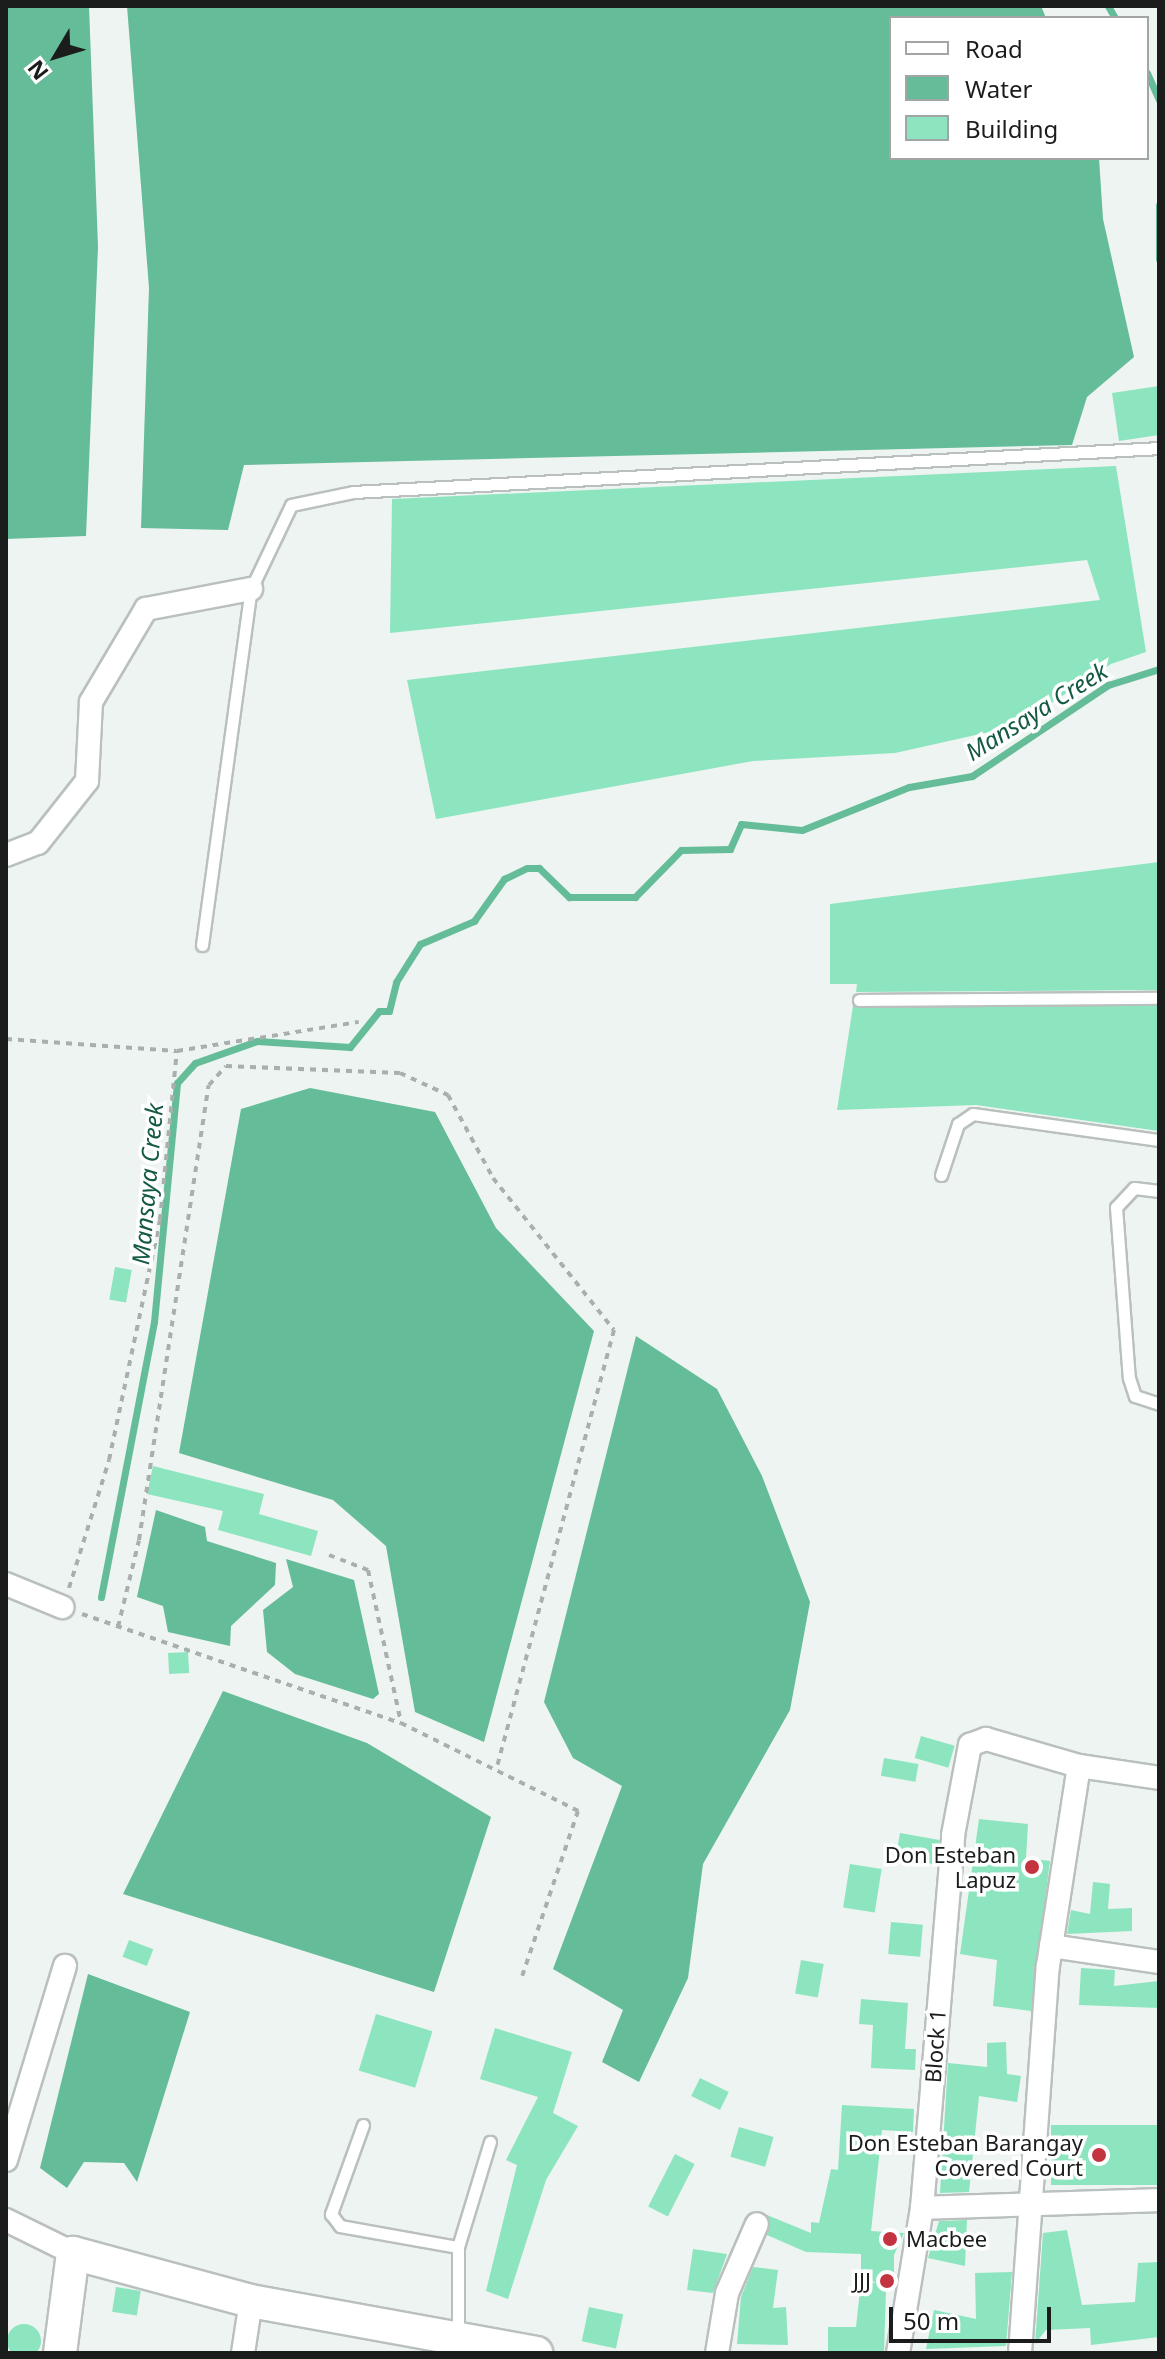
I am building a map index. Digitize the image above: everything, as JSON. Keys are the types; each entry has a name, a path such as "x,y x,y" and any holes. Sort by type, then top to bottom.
{"street":[{"path":"6,855 38,843 87,781 91,702 146,609 251,589"},
{"path":"6,1584 62,1607"},
{"name":"Block 1","path":"898,2353 922,2208 953,1835 975,1740 1079,1766"},
{"path":"1020,2353 1051,1946 1079,1766 1159,1778"},
{"path":"1051,1946 1159,1962"},
{"path":"6,2160 65,1966"},
{"path":"922,2208 1029,2209 1159,2200"},
{"path":"6,2220 73,2253 251,2301 536,2353"},
{"path":"717,2353 731,2279 757,2224"},
{"path":"60,2353 73,2253"},
{"path":"243,2353 251,2301"}],"lane":[{"path":"202,945 251,589 291,505 318,494 1159,448"},
{"path":"859,1000 1159,998"},
{"path":"941,1175 958,1124 973,1114 1159,1140"},
{"path":"1159,1191 1134,1188 1116,1207 1129,1378 1135,1396 1159,1404"},
{"path":"363,2125 331,2214 340,2226 458,2247"},
{"path":"458,2339 458,2247 490,2142"}],"path":[{"path":"6,1039 177,1051 359,1022"},
{"path":"177,1051 160,1220 109,1460 62,1607 401,1723 578,1811 522,1976"},
{"path":"118,1627 139,1540 209,1085 226,1066 400,1073 448,1095 493,1178 614,1330 496,1769"},
{"path":"329,1555 368,1570 401,1723"}],"water":[{"path":"6,6 89,6 98,247 86,536 6,539"},
{"path":"127,6 1041,6 1045,16 889,16 889,160 1099,160 1103,219 1134,357 1087,397 1072,445 244,465 228,530 141,528 149,288"},
{"path":"310,1088 435,1112 496,1228 594,1331 484,1742 415,1712 386,1546 333,1500 179,1453 241,1109"},
{"path":"636,1336 717,1389 762,1476 810,1602 790,1710 703,1864 688,1978 639,2082 602,2062 623,2010 553,1969 622,1786 573,1758 544,1702"},
{"path":"156,1510 205,1527 207,1541 276,1563 275,1585 231,1626 230,1646 168,1632 163,1606 137,1597"},
{"path":"286,1559 354,1580 379,1694 373,1699 295,1674 267,1652 263,1610 293,1587"},
{"path":"223,1691 367,1743 491,1817 434,1992 123,1894"},
{"path":"88,1974 190,2012 137,2182 124,2163 84,2162 67,2188 40,2168"}],"building":[{"path":"1159,386 1159,435 1119,441 1112,393"},
{"path":"1116,466 1146,652 1111,664 1016,726 895,753 753,761 436,819 407,680 1100,600 1087,560 390,633 392,499"},
{"path":"1159,862 1159,990 856,992 857,984 830,984 830,904"},
{"path":"853,1006 1159,1006 1159,1131 976,1105 837,1110"},
{"path":"115,1267 132,1270 126,1302 109,1299"},
{"path":"153,1466 264,1494 259,1514 318,1531 311,1556 218,1530 223,1511 147,1494"},
{"path":"188,1652 189,1673 169,1674 168,1653"},
{"path":"921,1736 955,1746 948,1768 915,1758"},
{"path":"884,1758 918,1764 915,1782 881,1776"},
{"path":"979,1819 1028,1824 1026,1858 1050,1861 1031,2011 993,2006 997,1960 960,1954"},
{"path":"900,1833 939,1840 935,1865 896,1858"},
{"path":"850,1864 882,1869 875,1912 843,1907"},
{"path":"1093,1882 1110,1884 1108,1909 1132,1908 1132,1931 1067,1934 1071,1910 1090,1914"},
{"path":"891,1922 923,1925 920,1957 888,1954"},
{"path":"129,1940 153,1949 147,1966 123,1957"},
{"path":"801,1960 824,1964 818,1997 795,1993"},
{"path":"1081,1968 1115,1970 1114,1986 1159,1981 1159,2008 1079,2005"},
{"path":"861,1999 908,2003 905,2049 916,2049 915,2070 871,2068 873,2025 859,2024"},
{"path":"376,2014 432,2031 415,2088 359,2070"},
{"path":"495,2028 572,2052 553,2113 578,2126 546,2180 508,2299 486,2291 517,2165 506,2160 538,2097 480,2079"},
{"path":"1006,2042 1007,2074 1021,2076 1017,2102 979,2096 969,2192 940,2193 948,2063 987,2067 987,2043"},
{"path":"700,2078 729,2092 720,2110 691,2096"},
{"path":"842,2105 914,2109 913,2132 882,2130 871,2231 904,2233 894,2255 894,2290 886,2290 884,2353 828,2353 828,2327 856,2327 861,2281 876,2283 861,2275 861,2254 806,2252 767,2235 767,2215 811,2233 811,2222 819,2223 831,2169 838,2170"},
{"name":"Don Esteban Barangay Covered Court","path":"1051,2125 1159,2125 1159,2185 1051,2185"},
{"path":"739,2127 774,2137 765,2167 730,2157"},
{"path":"675,2154 695,2164 668,2217 648,2207"},
{"path":"967,2220 965,2266 928,2258 939,2221"},
{"path":"1067,2230 1082,2305 1135,2302 1138,2263 1159,2262 1159,2337 1091,2345 1090,2328 1046,2330 1035,2344 1043,2233"},
{"path":"693,2249 727,2254 713,2293 687,2290"},
{"path":"753,2267 778,2270 773,2308 786,2307 788,2345 737,2344 741,2297"},
{"path":"1012,2272 1006,2346 926,2349 934,2310 976,2319 975,2273"},
{"path":"116,2287 141,2291 137,2316 112,2312"},
{"path":"589,2307 623,2314 616,2349 582,2341"},
{"path":"24,2324 36,2329 41,2341 36,2353 24,2358 12,2353 7,2341 12,2329"}],"waterway":[{"name":"Mansaya Creek","path":"1108,6 1114,16"},
{"name":"Mansaya Creek","path":"1149,78 1159,100"},
{"name":"Mansaya Creek","path":"1159,205 1159,259"},
{"name":"Mansaya Creek","path":"101,1597 154,1322 177,1083 195,1063 257,1041 350,1047 379,1011 389,1011 396,982 420,944 474,921 504,879 527,868 539,868 569,897 635,897 681,850 730,849 741,824 802,830 909,787 972,776 1108,685 1159,669"}],"place":[{"name":"Don Esteban Lapuz","path":"1032,1867"},
{"name":"Don Esteban Barangay Covered Court","path":"1099,2155"},
{"name":"Macbee","path":"890,2239"},
{"name":"JJJ","path":"887,2281"}]}
